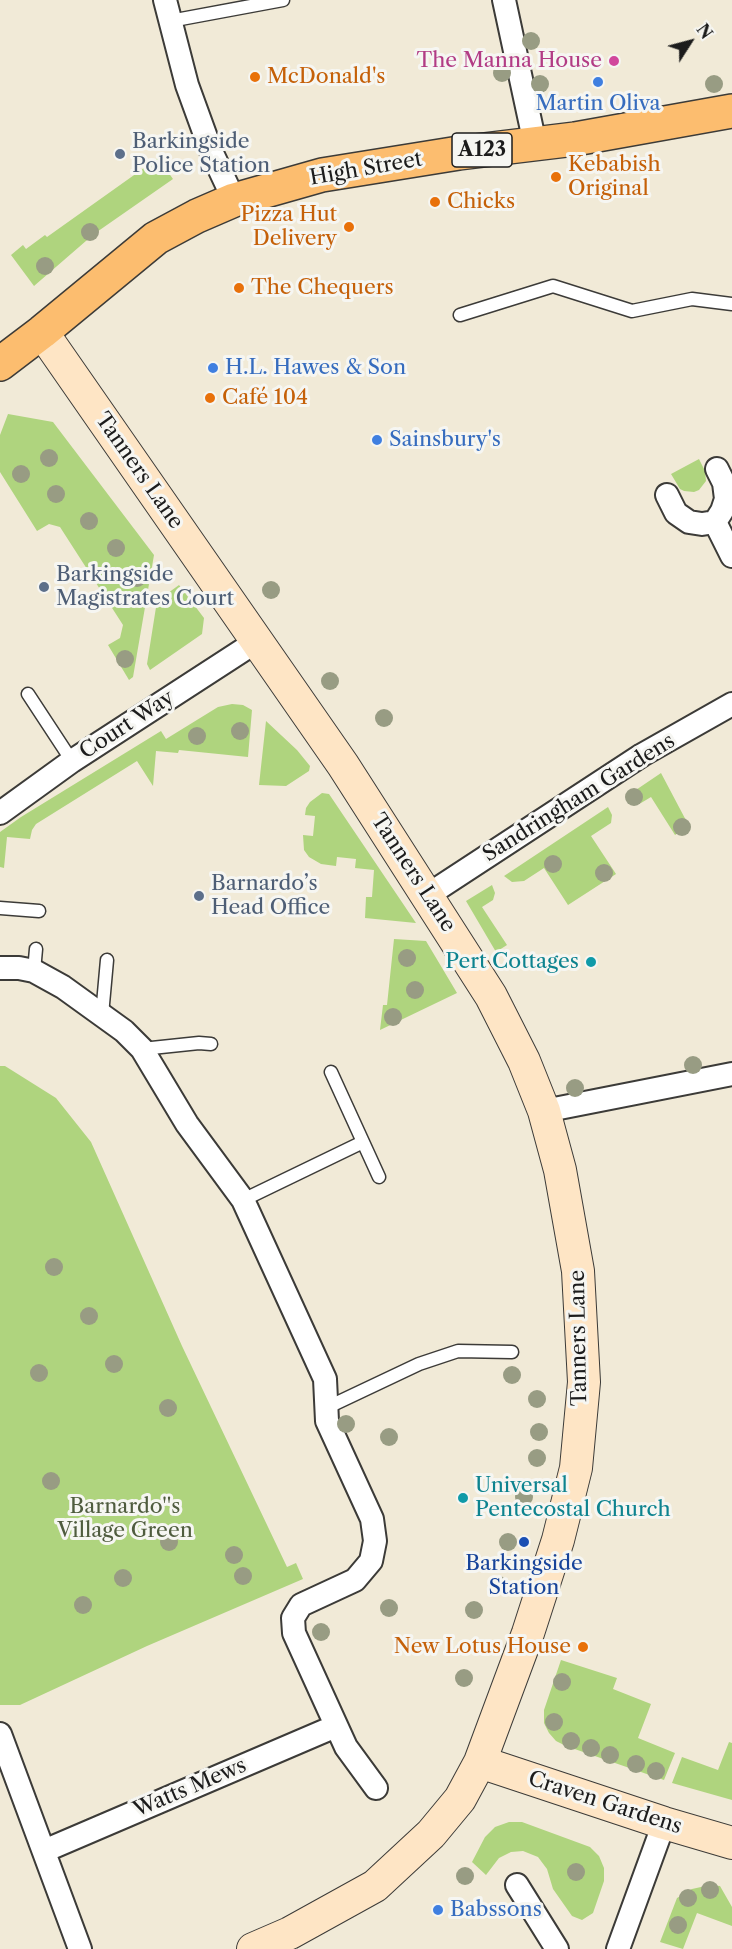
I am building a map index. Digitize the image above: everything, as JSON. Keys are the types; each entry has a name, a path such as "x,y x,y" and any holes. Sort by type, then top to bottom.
{"main road":[{"name":"High Street","path":"42,332 156,238 197,216 234,200 322,176 459,153 575,139 732,111"},
{"name":"A123","path":"0,364 42,332"}],"street":[{"path":"504,0 535,144"},
{"path":"167,10 188,85 212,151 234,200"},
{"name":"Tanners Lane","path":"42,332 343,765 491,996 524,1061 544,1111 560,1170 578,1270 584,1382 576,1468 558,1540 535,1614 480,1762 460,1799 431,1834 375,1886 290,1934 253,1949"},
{"path":"667,495 676,513 689,522 702,524 715,522 726,499 724,483 717,469"},
{"path":"715,522 732,556"},
{"name":"Court Way","path":"0,813 72,761 257,640"},
{"name":"Sandringham Gardens","path":"428,895 642,755 732,704"},
{"path":"0,968 34,971 63,987 124,1031 142,1049 187,1124 243,1200 325,1380 327,1421 372,1519 375,1541 371,1562 355,1580 301,1605 293,1618 294,1633 346,1747 376,1788"},
{"path":"544,1111 732,1074"},
{"name":"Watts Mews","path":"44,1851 336,1726"},
{"path":"0,1734 80,1949"},
{"name":"Craven Gardens","path":"480,1762 732,1843"},
{"path":"618,1949 664,1823"},
{"path":"517,1885 557,1949"}],"lane":[{"path":"167,10 284,0"},
{"path":"460,315 553,286 632,311 692,299 732,304"},
{"path":"28,694 72,761"},
{"path":"0,908 39,911"},
{"path":"34,971 36,948"},
{"path":"102,1015 107,960"},
{"path":"142,1049 199,1043 211,1044"},
{"path":"331,1071 379,1177"},
{"path":"243,1200 363,1142"},
{"path":"326,1408 419,1364 458,1351 512,1352"}],"green space":[{"path":"158,158 173,179 94,234 34,286 11,255 23,245 26,249 45,235 47,237"},
{"path":"8,414 53,422 154,555 133,677 129,680 108,645 120,638 123,625 60,527 49,524 37,531 0,472 0,435"},
{"path":"699,459 705,471 706,481 699,490 694,492 680,489 671,474"},
{"path":"179,585 204,618 202,634 150,670 147,664 157,601"},
{"path":"232,704 243,705 252,710 248,757 179,750 178,753 156,751 153,786 137,761 36,824 30,839 7,837 4,868 0,867 0,832 21,817 161,731 166,739 218,707"},
{"path":"266,721 297,750 310,766 309,771 286,786 259,785"},
{"path":"661,773 689,826 675,835 651,797 641,803 633,802 627,796"},
{"path":"322,793 329,794 416,923 365,918 366,897 372,897 374,870 355,868 356,859 337,857 336,866 321,864 309,857 304,850 303,835 313,836 315,816 305,815 306,808"},
{"path":"608,807 612,815 611,823 591,836 616,874 568,905 544,868 524,881 512,882 504,876"},
{"path":"492,885 495,893 493,900 482,907 507,945 496,952 466,901"},
{"path":"394,939 426,941 457,993 380,1030 383,1005 387,1005"},
{"name":"Barnardo''s Village Green","path":"0,1066 5,1066 56,1098 91,1142 182,1346 287,1567 296,1563 303,1579 147,1646 20,1705 0,1705"},
{"path":"561,1660 617,1678 613,1689 651,1704 638,1738 675,1753 664,1780 566,1746 556,1741 549,1733 544,1723 544,1710"},
{"path":"729,1742 732,1743 732,1800 672,1783 682,1757 718,1770"},
{"path":"509,1822 522,1822 590,1847 599,1856 604,1868 604,1881 593,1913 582,1920 572,1916 553,1889 547,1869 538,1857 523,1851 511,1852 499,1858 486,1875 472,1862 485,1837 495,1827"},
{"path":"710,1885 720,1886 732,1907 732,1926 697,1913 683,1949 660,1942 677,1898 692,1889"}],"place":[{"name":"The Manna House","path":"614,61"},
{"name":"McDonald's","path":"255,77"},
{"name":"Martin Oliva","path":"598,82"},
{"name":"Barkingside Police Station","path":"120,154"},
{"name":"Kebabish Original","path":"556,177"},
{"name":"Chicks","path":"435,202"},
{"name":"Pizza Hut Delivery","path":"349,227"},
{"name":"The Chequers","path":"239,288"},
{"name":"H.L. Hawes & Son","path":"213,368"},
{"name":"Café 104","path":"210,398"},
{"name":"Sainsbury's","path":"377,440"},
{"name":"Barkingside Magistrates Court","path":"44,587"},
{"name":"Barnardo’s Head Office","path":"199,896"},
{"name":"Pert Cottages","path":"591,962"},
{"name":"Universal Pentecostal Church","path":"463,1498"},
{"name":"Barkingside Station","path":"524,1542"},
{"name":"New Lotus House","path":"583,1647"},
{"name":"Babssons","path":"438,1910"}]}
